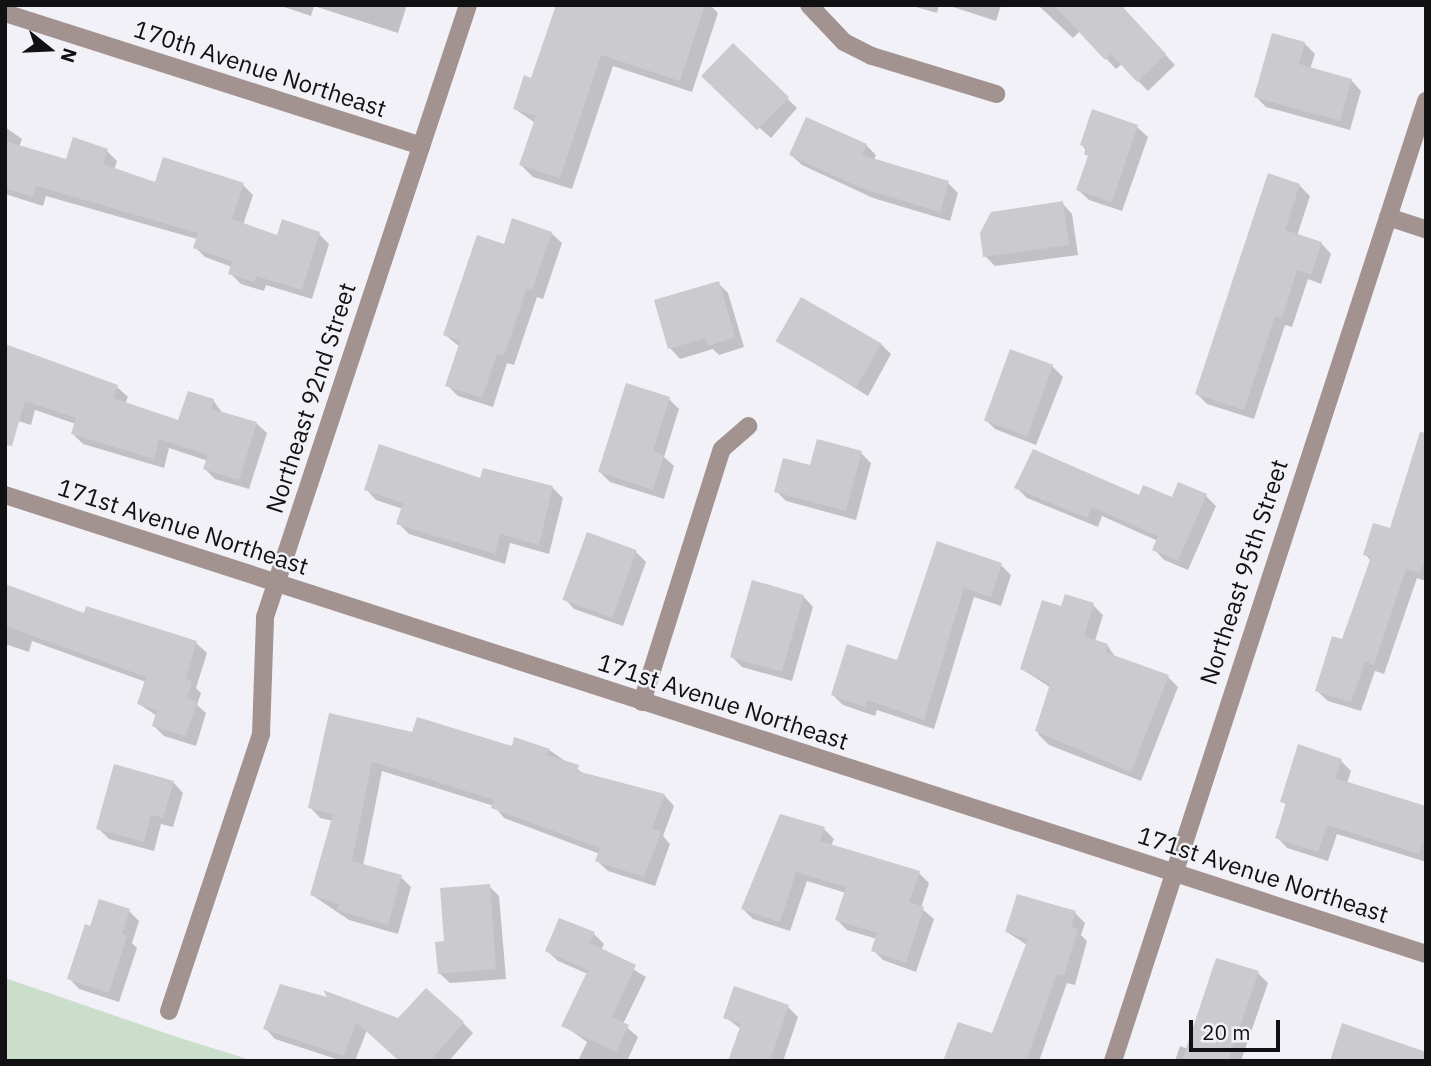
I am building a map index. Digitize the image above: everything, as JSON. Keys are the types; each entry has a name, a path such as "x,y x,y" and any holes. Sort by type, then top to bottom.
{"street":[{"name":"Northeast 92nd Street","path":"169,1012 261,734 265,617 468,5"},
{"path":"809,5 844,42 872,56 996,94"},
{"name":"170th Avenue Northeast","path":"5,13 421,146"},
{"name":"Northeast 95th Street","path":"1113,1061 1426,101"},
{"path":"1388,217 1426,229"},
{"path":"642,702 722,449 748,426"},
{"name":"171st Avenue Northeast","path":"5,495 1426,954"}],"green space":[{"path":"5,978 177,1037 254,1061 5,1061"}],"building":[{"path":"556,5 705,5 680,81 601,55 560,178 519,165 536,116 513,109 524,75 531,78"},
{"path":"1054,5 1121,5 1166,54 1137,82 1111,54 1105,60"},
{"path":"1272,33 1305,42 1299,64 1352,79 1340,121 1254,97"},
{"path":"733,43 789,97 757,130 701,76"},
{"path":"1092,109 1138,125 1112,202 1076,190 1088,156 1084,154 1086,147 1080,145"},
{"path":"806,117 867,144 862,155 949,181 940,212 861,188 789,155"},
{"path":"73,137 108,149 103,164 155,182 163,157 244,183 232,219 277,235 282,219 320,232 302,290 256,276 254,282 228,274 232,261 193,248 198,233 36,186 33,197 5,188 5,141 66,159"},
{"path":"1268,173 1300,184 1285,230 1322,242 1311,275 1297,270 1282,318 1275,316 1244,410 1195,394"},
{"path":"1063,201 1069,245 983,257 980,233 991,212"},
{"path":"512,218 552,232 532,290 527,288 504,356 497,354 482,398 445,386 460,341 443,335 477,235 504,244"},
{"path":"719,281 735,337 708,346 705,338 668,349 654,300"},
{"path":"801,297 882,344 856,388 776,341"},
{"path":"5,344 118,385 113,398 178,420 188,391 214,399 212,409 257,422 239,480 203,469 208,455 159,439 154,459 71,434 76,418 25,401 12,446 5,445"},
{"path":"1010,349 1053,365 1027,436 984,420"},
{"path":"626,383 670,397 653,451 664,455 653,490 598,472"},
{"path":"1420,432 1426,433 1426,555 1420,573 1406,569 1374,665 1365,662 1351,702 1315,691 1332,636 1342,639 1371,557 1363,555 1373,523 1390,528"},
{"path":"817,439 862,451 846,511 774,492 783,458 810,465"},
{"path":"379,444 480,478 483,468 553,486 539,545 500,534 495,554 396,524 403,503 364,490"},
{"path":"1033,449 1139,495 1143,485 1172,497 1178,482 1207,494 1178,561 1152,550 1158,536 1092,507 1087,518 1014,488"},
{"path":"587,532 637,550 612,618 562,600"},
{"path":"937,541 1002,563 991,597 964,588 924,720 867,700 865,707 831,695 847,644 897,660"},
{"path":"752,580 804,595 782,672 730,657"},
{"path":"5,584 84,613 86,606 197,641 186,679 192,681 187,698 197,702 186,736 152,726 157,710 137,704 146,677 5,626"},
{"path":"1065,594 1094,603 1084,636 1108,644 1105,652 1169,675 1131,772 1035,731 1050,684 1020,669 1042,600 1061,606"},
{"path":"329,713 412,732 417,717 512,746 514,737 550,749 547,755 579,765 577,771 665,794 652,828 661,832 644,877 595,861 600,848 491,808 494,800 431,780 431,772 429,779 372,762 352,861 402,875 388,925 337,910 339,904 310,895 333,814 308,808"},
{"path":"1298,744 1342,759 1335,778 1426,806 1426,834 1419,854 1327,825 1318,852 1275,838 1286,803 1280,802"},
{"path":"114,764 174,781 163,818 151,815 144,842 96,829"},
{"path":"780,814 825,827 820,841 920,871 909,902 924,907 906,963 871,951 877,933 835,920 846,887 796,872 780,922 741,909"},
{"path":"490,884 496,969 438,974 435,942 444,941 440,888"},
{"path":"1017,894 1076,911 1071,927 1078,929 1064,976 1057,974 1026,1061 943,1061 958,1022 992,1033 1028,939 1005,932"},
{"path":"99,899 130,909 122,934 127,936 109,993 67,979 85,924 90,926"},
{"path":"559,918 595,932 590,943 636,965 612,1017 629,1025 616,1052 561,1026 588,970 545,951"},
{"path":"1216,958 1259,971 1228,1061 1182,1061"},
{"path":"280,984 327,997 323,990 398,1018 426,988 464,1022 430,1061 399,1061 356,1022 344,1056 263,1029"},
{"path":"734,986 789,1005 770,1061 728,1061 741,1024 723,1018"},
{"path":"1342,1023 1426,1052 1426,1061 1330,1061"}]}
